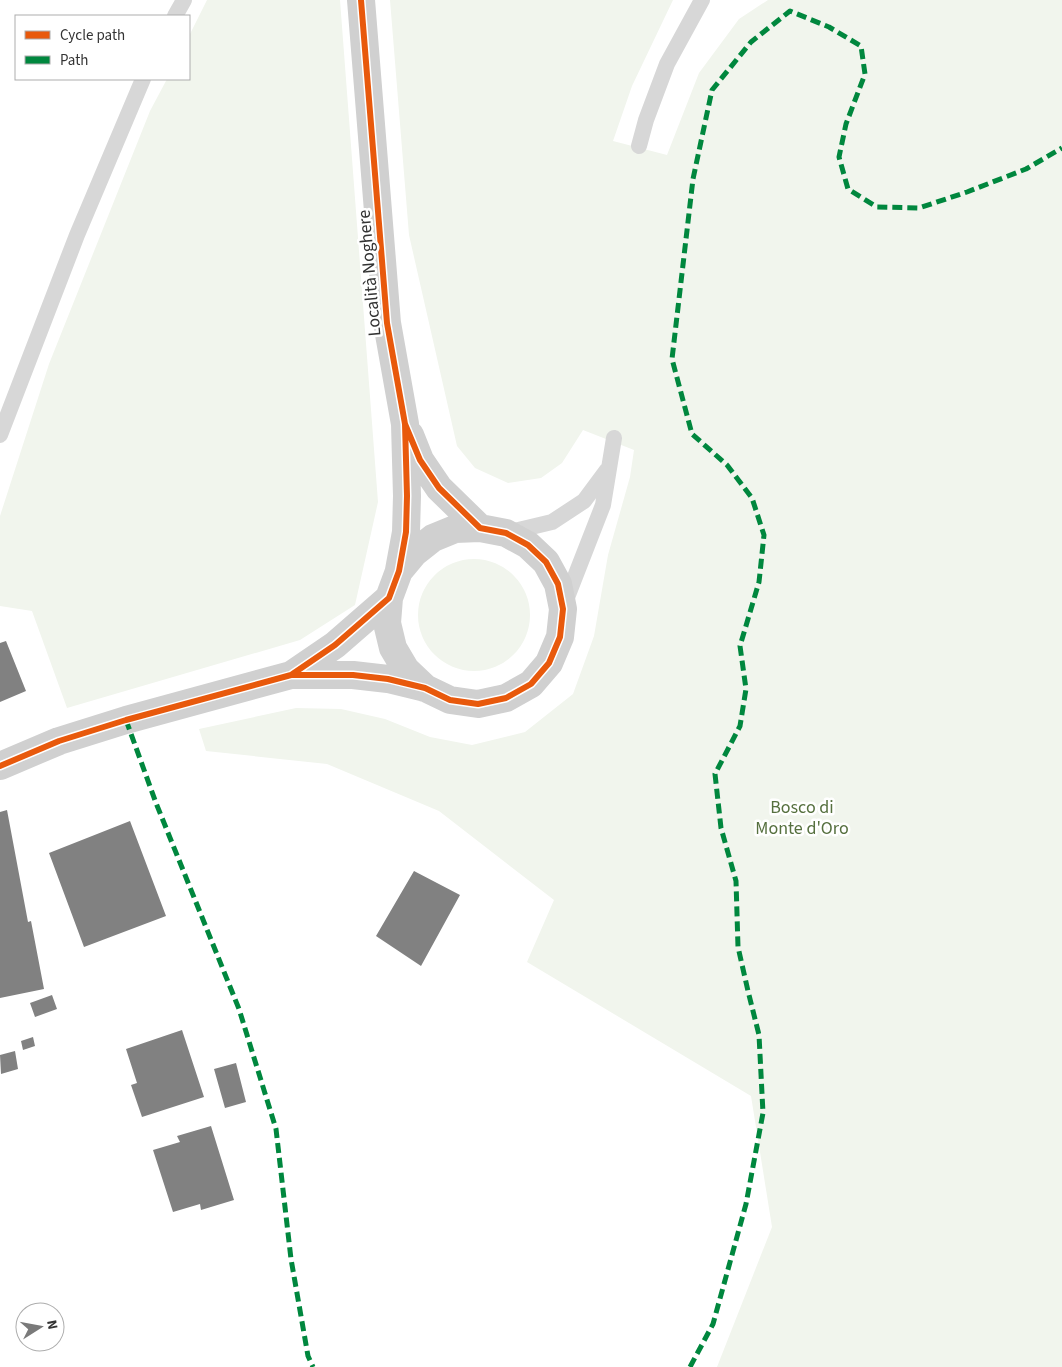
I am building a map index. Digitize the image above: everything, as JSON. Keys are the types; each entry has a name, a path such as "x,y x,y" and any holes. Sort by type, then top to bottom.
{"main road":[{"name":"Località Noghere","path":"361,0 387,323 406,424 406,532 399,571"},
{"path":"406,424 420,460 438,488 480,528"},
{"path":"0,766 59,741 126,720 291,675 353,675 388,679 425,688 450,700 478,704 506,698 531,684 549,663 560,637 563,609 558,584 546,562 528,545 506,533 480,528 455,530 433,538 414,552 399,571 389,598 388,623 393,648 406,670 425,688"},
{"path":"291,675 335,645 389,598"}],"lane":[{"path":"176,15 184,0"},
{"path":"639,146 646,120 667,64 702,0"},
{"path":"0,434 77,235 142,80"},
{"path":"563,609 603,505 614,438"},
{"path":"506,533 552,522 584,501 609,468"}],"green space":[{"path":"207,0 340,0 378,502 355,605 300,640 67,708 32,611 0,606 0,516 49,364 150,111 166,80 190,80 190,34"},
{"name":"Bosco di Monte d'Oro","path":"390,0 673,0 632,86 613,141 667,155 699,73 739,19 768,0 1062,0 1062,1367 717,1367 772,1227 751,1096 527,962 554,900 439,811 327,764 206,751 199,729 296,708 341,709 385,719 430,737 472,745 525,732 573,694 594,636 608,555 630,477 634,450 583,430 562,463 541,478 508,483 475,468 457,446 409,235"},
{"path":"474,559 496,563 514,575 526,593 530,615 526,637 514,655 496,667 474,671 452,667 434,655 422,637 418,615 422,593 434,575 452,563"}],"building":[{"path":"6,641 26,691 0,702 0,643"},
{"path":"7,810 28,922 31,921 44,989 0,998 0,812"},
{"path":"130,821 166,916 84,947 49,853"},
{"path":"414,871 460,895 421,966 376,936"},
{"path":"52,995 57,1009 35,1017 30,1003"},
{"path":"182,1030 204,1097 142,1117 131,1085 137,1083 126,1049"},
{"path":"33,1037 35,1046 23,1050 21,1041"},
{"path":"15,1051 18,1069 1,1074 0,1055"},
{"path":"236,1063 246,1102 225,1108 214,1069"},
{"path":"211,1126 234,1200 201,1210 200,1204 173,1212 153,1150 180,1142 177,1136"}],"marked path":[{"path":"690,1367 713,1324 746,1204 763,1113 759,1035 738,947 736,881 721,828 715,774 740,726 746,689 740,646 759,582 764,535 752,498 727,465 692,434 672,359 693,179 712,90 751,42 790,11 829,27 861,46 865,74 846,124 839,157 848,189 877,207 919,208 1026,169 1062,148"},
{"path":"126,720 156,803 239,1009 276,1129 291,1259 308,1356 313,1367"}],"cycle path":[{"path":"291,675 335,645 389,598 399,571 406,532 405,424 387,323 361,0"},
{"path":"0,766 59,741 126,720 291,675 353,675 388,679 425,688 450,700 478,704 506,698 531,684 549,663 560,637 563,609 558,584 546,562 528,545 506,533 480,528 439,488 420,460 405,424"}]}
